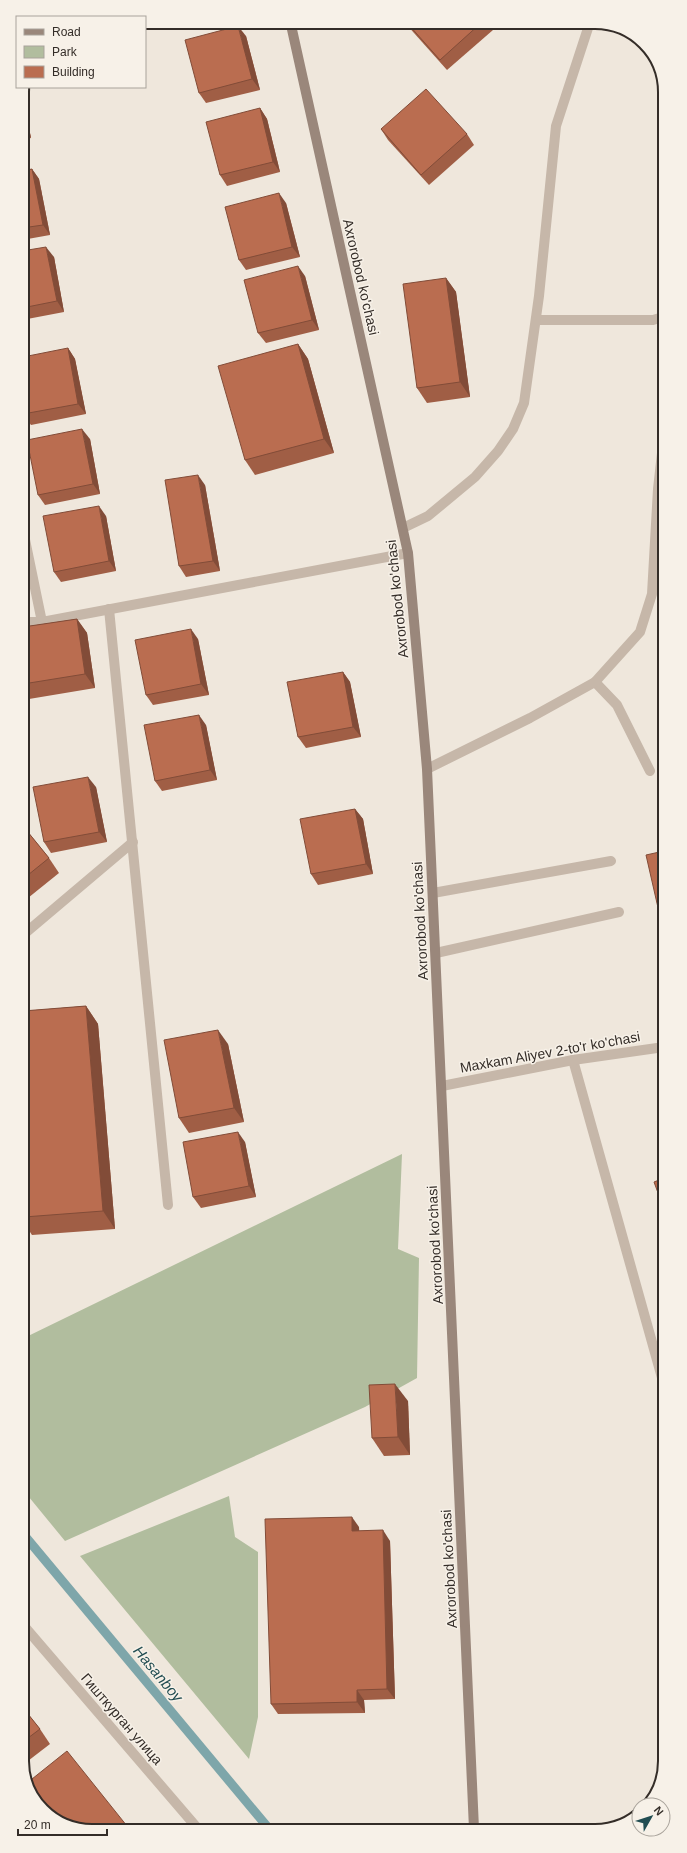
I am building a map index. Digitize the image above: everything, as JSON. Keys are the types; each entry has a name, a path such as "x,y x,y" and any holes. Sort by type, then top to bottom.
{"street":[{"name":"Axrorobod ko'chasi","path":"292,29 408,553 427,769 474,1824"},
{"path":"403,528 428,516 475,477 498,451 514,429 524,403 536,320 556,126 588,29"},
{"path":"536,320 653,320 658,318"},
{"path":"427,769 530,718 595,682 640,632 652,594 658,489"},
{"path":"29,622 42,622 109,610 408,553"},
{"path":"29,559 42,622"},
{"path":"109,610 168,1205"},
{"path":"595,682 617,705 650,771"},
{"path":"29,930 132,842"},
{"path":"433,893 611,861"},
{"path":"436,953 619,912"},
{"name":"Maxkam Aliyev 2-to'r ko'chasi","path":"442,1086 573,1060 658,1047"},
{"path":"573,1060 658,1364"},
{"name":"Гишткурган улица","path":"29,1632 194,1824"}],"green space":[{"path":"402,1154 398,1249 419,1258 417,1378 365,1407 65,1541 29,1497 29,1336"},
{"path":"229,1496 235,1537 258,1552 258,1717 249,1759 80,1556"}],"building":[{"path":"227,29 239,29 252,79 199,93 185,40"},
{"path":"412,29 474,29 440,60"},
{"path":"426,89 467,134 421,175 381,129"},
{"path":"260,108 273,162 220,175 206,122"},
{"path":"32,169 43,225 29,227 29,170"},
{"path":"279,193 292,247 239,260 225,207"},
{"path":"46,247 57,301 29,307 29,250"},
{"path":"298,266 312,320 258,333 244,280"},
{"path":"446,278 460,382 417,388 403,284"},
{"path":"298,344 324,439 245,460 218,366"},
{"path":"68,348 78,404 29,413 29,356"},
{"path":"82,429 93,484 38,495 29,450 29,440"},
{"path":"198,475 213,561 179,566 165,480"},
{"path":"99,506 109,561 54,572 43,516"},
{"path":"77,619 85,674 29,683 29,626"},
{"path":"191,629 201,684 146,695 135,640"},
{"path":"343,672 353,727 298,737 287,682"},
{"path":"199,715 210,770 155,781 144,725"},
{"path":"88,777 99,832 44,842 33,787"},
{"path":"355,809 366,864 311,874 300,819"},
{"path":"29,833 49,858 29,874"},
{"path":"658,852 658,908 646,855"},
{"path":"86,1006 103,1211 29,1217 29,1011"},
{"path":"218,1030 234,1108 179,1118 164,1040"},
{"path":"238,1132 249,1186 193,1197 183,1142"},
{"path":"658,1180 658,1193 654,1182"},
{"path":"395,1384 398,1437 372,1438 369,1385"},
{"path":"352,1517 352,1531 383,1530 387,1689 357,1690 357,1702 271,1704 265,1519"},
{"path":"29,1715 40,1729 29,1737"},
{"path":"67,1751 125,1824 88,1824 72,1821 60,1816 47,1806 35,1789 32,1779"}],"waterway":[{"name":"Hasanboy","path":"29,1541 265,1824"}]}
